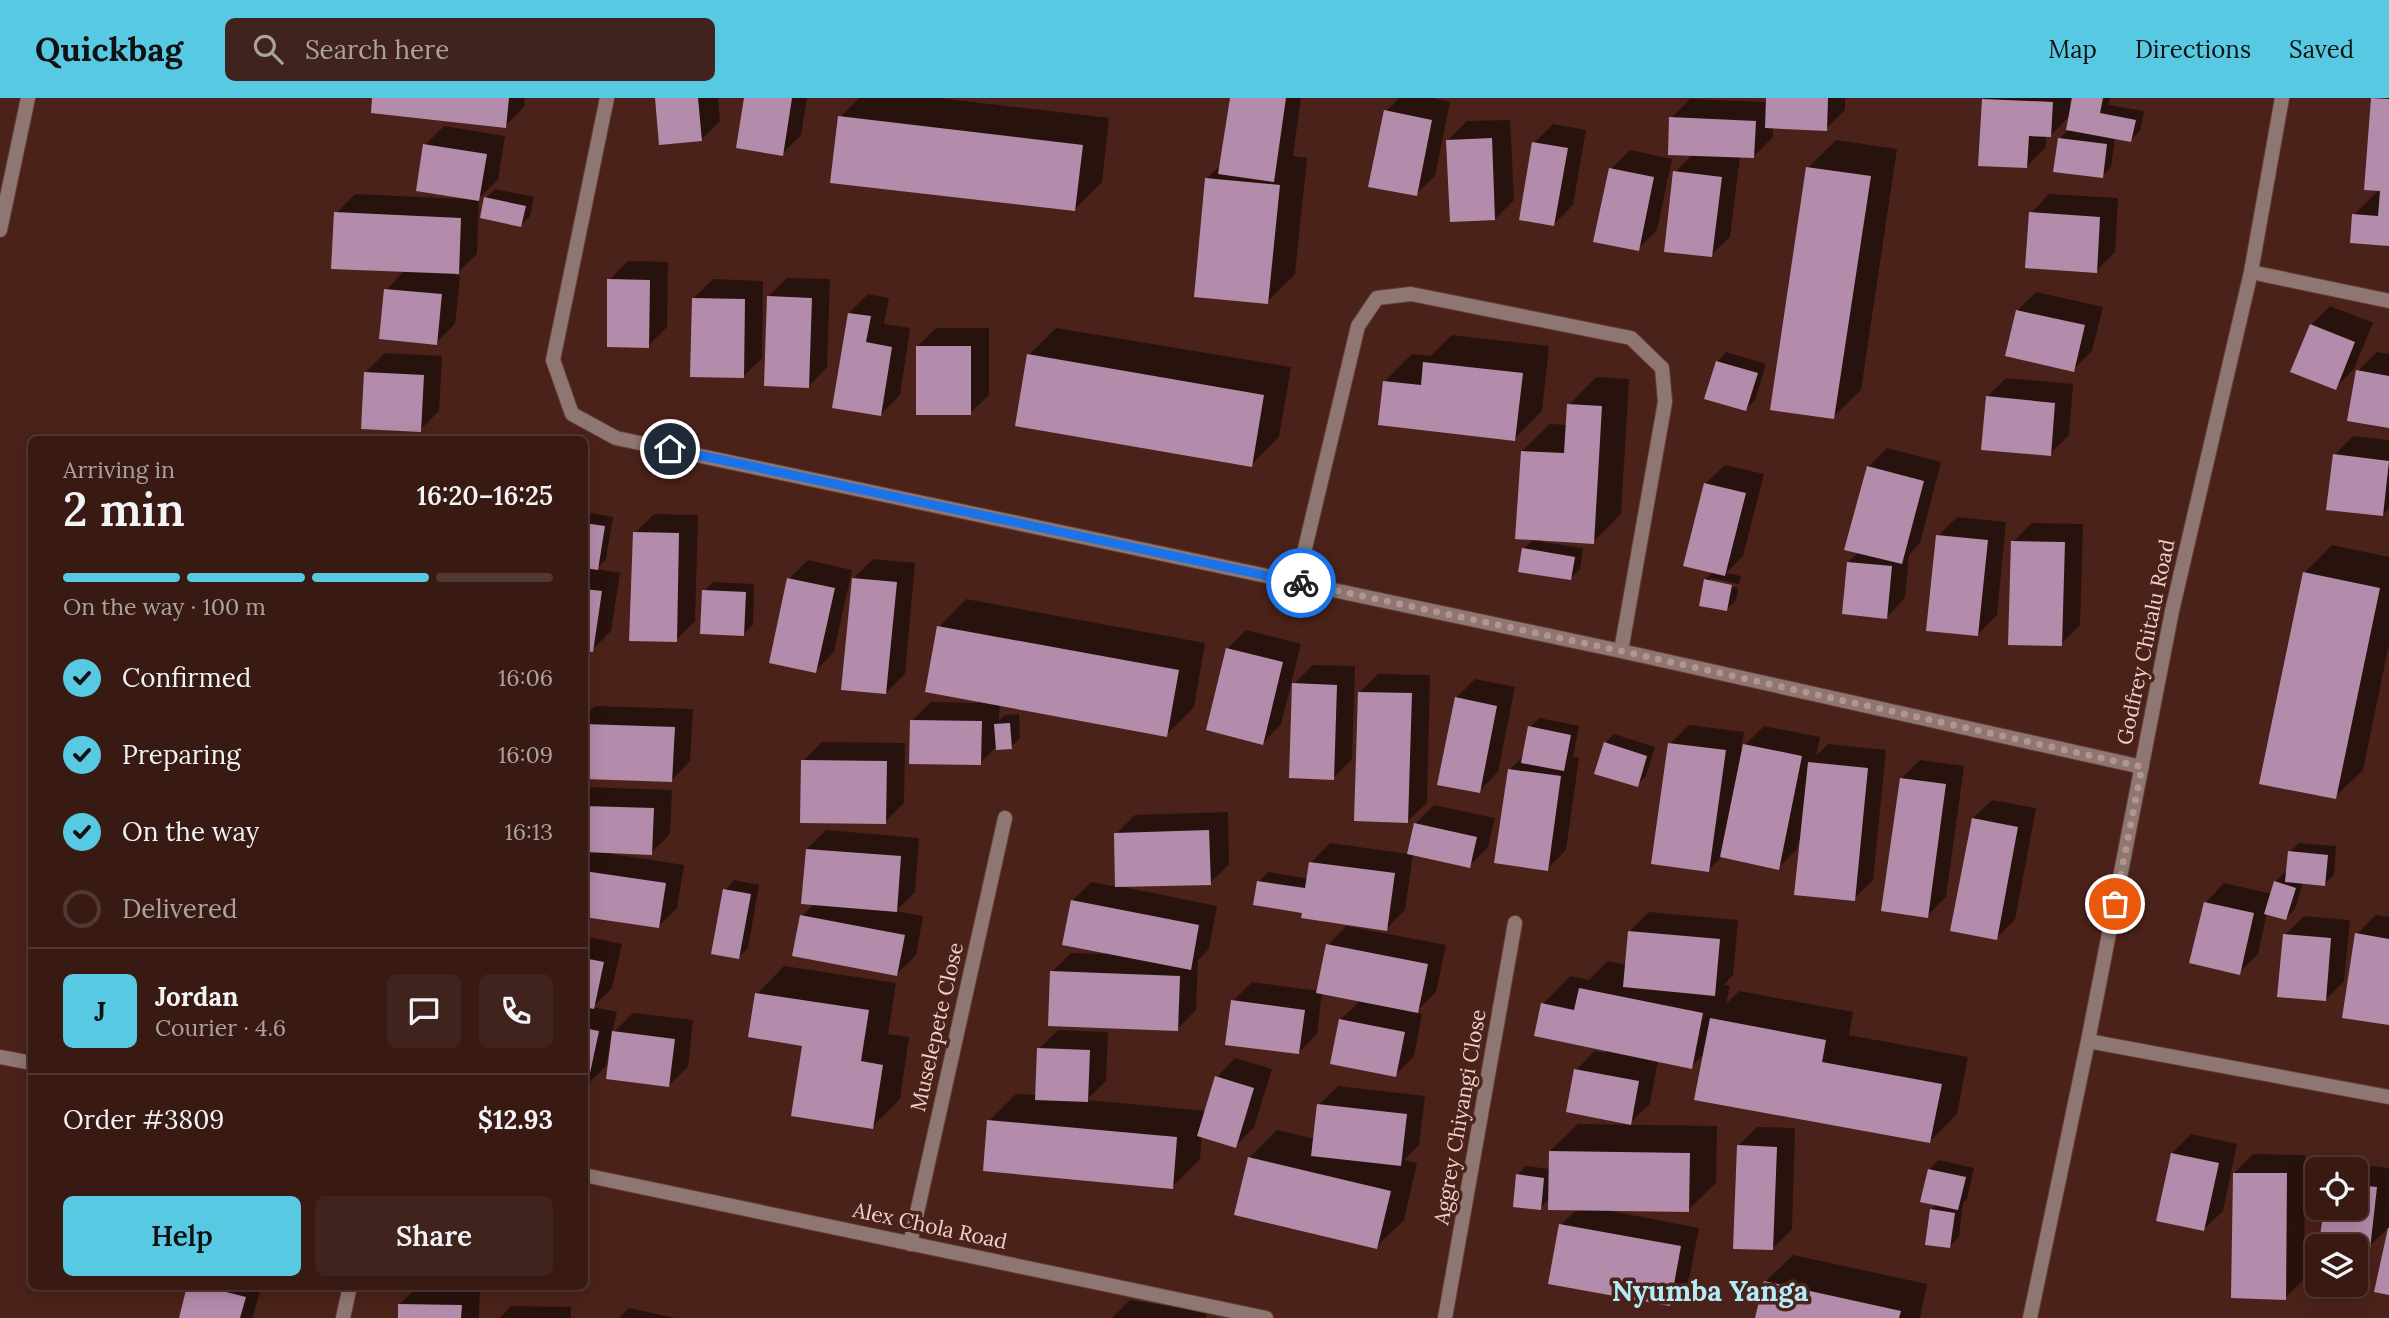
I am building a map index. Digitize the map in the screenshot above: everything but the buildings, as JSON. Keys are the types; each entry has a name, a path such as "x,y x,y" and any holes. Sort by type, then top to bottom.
{"street":[{"path":"0,230 28,98"},
{"path":"607,98 553,360 572,414 616,438 1621,651 2142,767"},
{"name":"Godfrey Chitalu Road","path":"2030,1318 2088,1041 2172,611 2251,272 2282,98"},
{"path":"2251,272 2389,301"},
{"path":"1297,582 1358,326 1377,298 1412,294 1631,338 1662,368 1665,402 1621,651"},
{"name":"Muselepete Close","path":"910,1244 1005,818"},
{"name":"Aggrey Chiyangi Close","path":"1445,1318 1515,923"},
{"path":"2088,1041 2389,1097"},
{"path":"0,1057 28,1062"},
{"name":"Alex Chola Road","path":"588,1176 1266,1318"},
{"path":"343,1318 349,1290"}],"way so far":[{"path":"1301,583 2142,767 2115,904"}],"district":[{"name":"Nyumba Yanga","path":"1710,1291"}],"route":[{"path":"670,449 1301,583"}]}
